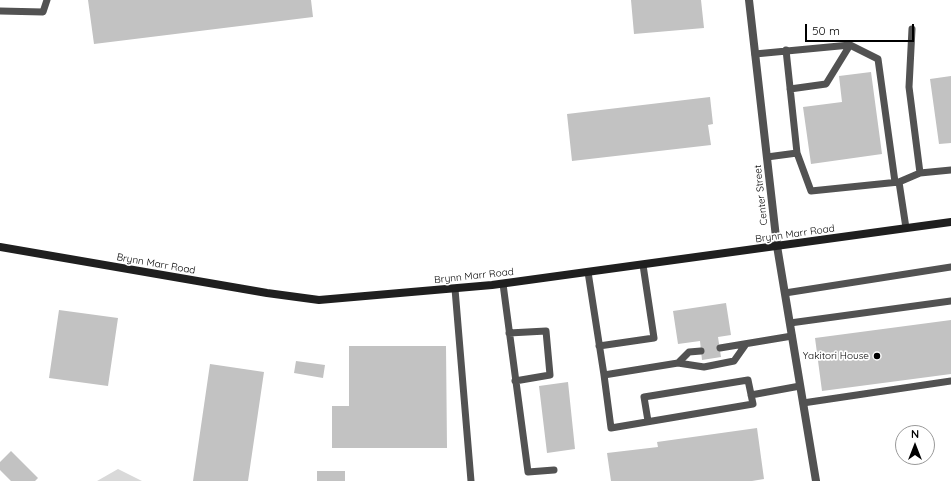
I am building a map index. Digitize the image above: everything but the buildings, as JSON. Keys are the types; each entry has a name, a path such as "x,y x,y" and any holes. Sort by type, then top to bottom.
{"street":[{"name":"Center Street","path":"749,0 777,246 816,481"},
{"name":"Brynn Marr Road","path":"0,248 267,293 319,300 504,284 951,222"}],"lane":[{"path":"0,11 43,12 47,0"},
{"path":"912,29 909,87 920,173"},
{"path":"755,54 850,45 878,59 897,182 906,228"},
{"path":"790,89 826,84 850,45"},
{"path":"786,50 797,153 811,191 897,182 920,173 951,170"},
{"path":"767,157 797,153"},
{"path":"600,346 654,338 643,265"},
{"path":"785,293 951,267"},
{"path":"588,272 611,428 753,404 748,380 644,397 648,421"},
{"path":"504,284 515,381 528,472 554,470"},
{"path":"454,288 471,481"},
{"path":"790,323 951,302"},
{"path":"510,333 546,330 550,375 515,381"},
{"path":"720,348 792,336"},
{"path":"604,375 678,363 704,367 734,361 746,344"},
{"path":"678,363 688,352 701,350"},
{"path":"803,403 951,381"},
{"path":"751,395 800,386"}],"shaded area":[{"path":"118,469 142,481 97,481"}],"place":[{"name":"Yakitori House","path":"877,356"}]}
